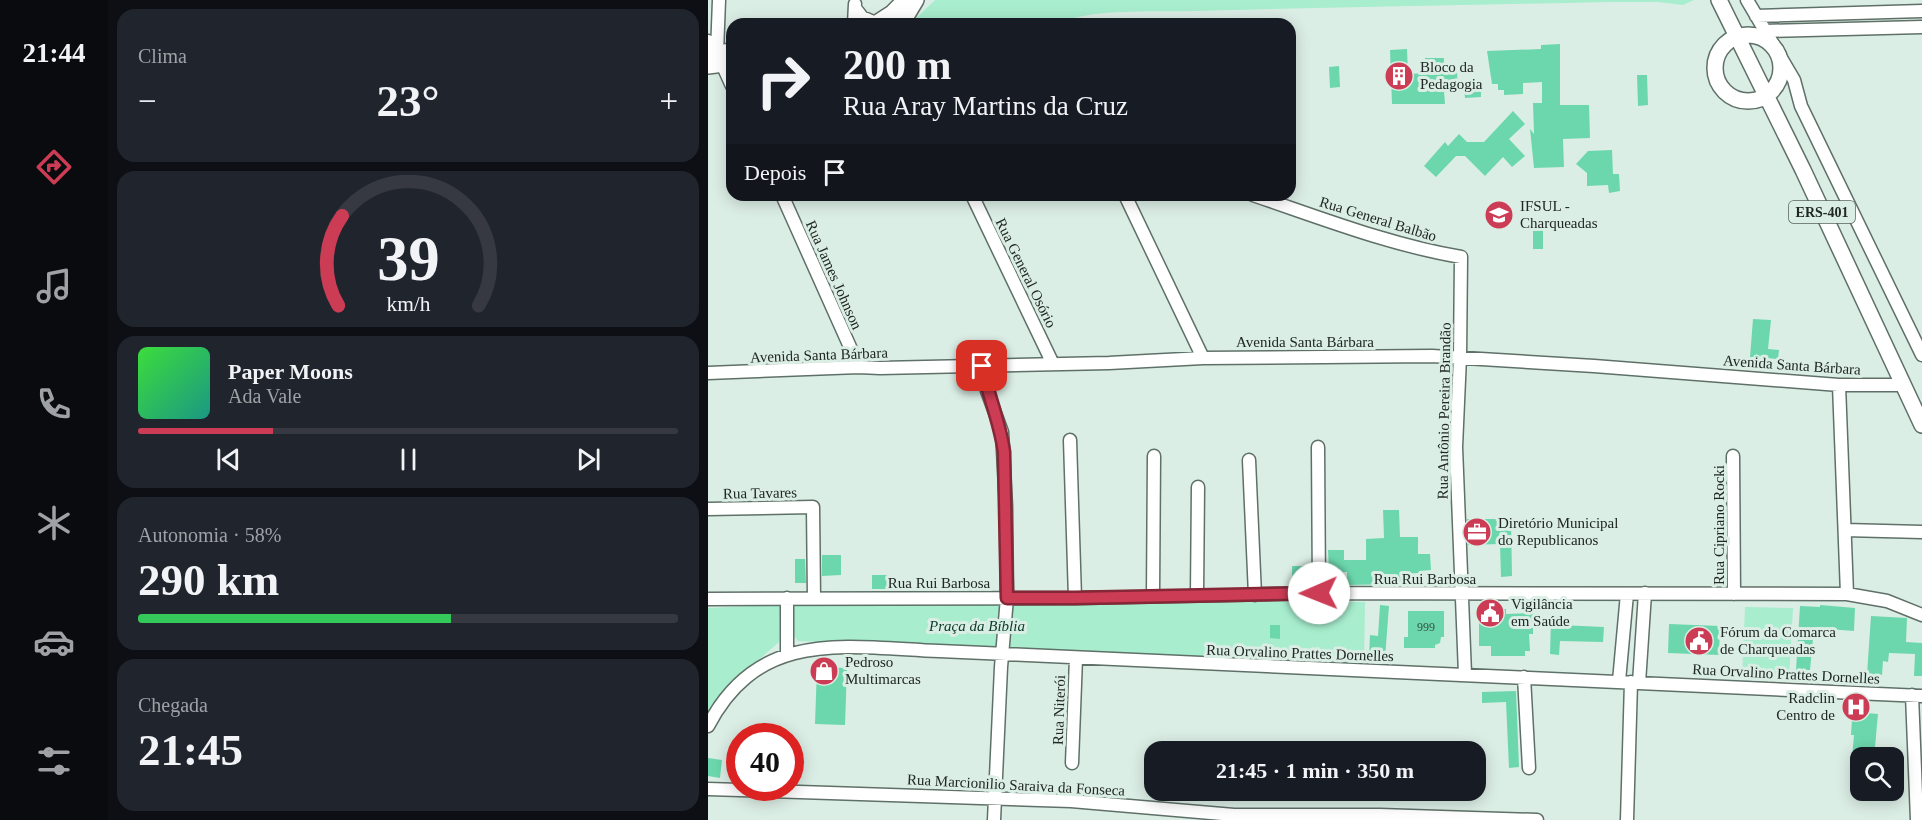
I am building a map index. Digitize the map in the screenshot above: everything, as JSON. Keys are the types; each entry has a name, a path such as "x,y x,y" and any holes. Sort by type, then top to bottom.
{"main road":[{"path":"905,13 916,0"},
{"name":"ERS-401","path":"1719,0 1767,96 1922,425"},
{"path":"1750,35 1760,37 1776,51 1780,61 1780,73 1775,87 1767,96 1752,101 1741,101 1731,97 1717,81 1716,60 1720,49 1728,41 1750,35"}],"street":[{"path":"719,0 716,46 726,71"},
{"path":"1747,0 1794,80 1806,117 1922,355"},
{"path":"855,4 864,18"},
{"path":"1756,16 1922,11"},
{"path":"1765,31 1922,27"},
{"name":"Rua James Johnson","path":"785,201 860,367"},
{"name":"Rua General Osório","path":"975,201 1053,364"},
{"path":"1128,201 1203,358"},
{"name":"Rua General Balbão","path":"1271,201 1403,244 1461,257"},
{"name":"Rua Antônio Pereira Brandão","path":"1461,257 1456,447 1466,674"},
{"name":"Avenida Santa Bárbara","path":"708,373 860,367 1109,363 1203,358 1460,357 1839,385 1902,385"},
{"path":"982,366 987,391 1002,432 1004,452 1007,598 994,820"},
{"path":"1839,385 1847,594"},
{"path":"1070,440 1075,598"},
{"path":"1318,447 1319,593"},
{"path":"1154,456 1154,596"},
{"name":"Rua Cipriano Rocki","path":"1733,456 1734,594"},
{"path":"1249,460 1255,595"},
{"path":"1197,595 1198,487"},
{"name":"Rua Tavares","path":"708,509 813,507 814,598"},
{"path":"1845,530 1922,532"},
{"name":"Rua Rui Barbosa","path":"708,598 1075,598 1319,593 1847,594 1887,601 1922,615"},
{"path":"1630,682 1646,593"},
{"path":"1627,594 1630,682 1627,820"},
{"path":"787,598 787,654"},
{"name":"Rua Orvalino Prattes Dornelles","path":"708,726 738,684 766,664 787,654 832,648 1466,674 1917,696"},
{"name":"Rua Niterói","path":"1072,763 1076,658"},
{"path":"1524,677 1529,768"},
{"path":"1917,696 1917,820"},
{"name":"Rua Marcionilio Saraiva da Fonseca","path":"708,789 1071,801 1234,817 1537,820"}],"green space":[{"path":"935,0 1694,0 1683,5 1658,2 1610,2 1124,12 1074,18 916,18"},
{"path":"1365,602 1364,666 1009,650 1013,604"},
{"name":"Praça da Bíblia","path":"1001,604 998,649 798,641 791,632 793,607 797,605"},
{"path":"778,605 780,607 779,642 726,689 708,711 708,608"},
{"path":"1745,607 1793,608 1789,679 1742,678"}],"building":[{"path":"1560,44 1560,105 1589,105 1590,138 1563,139 1564,167 1534,168 1530,129 1534,134 1533,103 1542,103 1542,82 1523,83 1523,94 1504,95 1504,90 1498,90 1498,84 1492,84 1487,51 1541,49 1541,45"},
{"path":"1407,49 1408,74 1425,73 1425,58 1444,58 1444,73 1457,72 1458,91 1444,91 1445,104 1392,104 1390,50"},
{"path":"1339,66 1340,87 1330,88 1329,67"},
{"path":"1637,75 1647,75 1648,105 1638,106"},
{"path":"1481,88 1481,97 1465,98 1464,89"},
{"path":"1513,111 1525,124 1509,139 1525,156 1512,167 1503,157 1485,176 1465,156 1456,156 1436,177 1424,166 1445,142 1448,146 1459,134 1467,142 1484,142"},
{"path":"1612,150 1613,174 1619,174 1620,191 1609,193 1608,185 1587,186 1587,173 1576,164 1588,151"},
{"path":"1533,225 1543,225 1543,249 1533,249"},
{"path":"1753,319 1771,320 1768,349 1779,350 1778,359 1750,357"},
{"path":"1383,510 1399,510 1400,537 1418,537 1418,554 1430,554 1431,570 1400,574 1401,584 1347,585 1347,572 1329,572 1328,550 1344,550 1344,560 1366,560 1366,539 1384,538"},
{"path":"1467,519 1511,519 1512,576 1501,577 1500,544 1468,545"},
{"path":"822,555 841,555 841,575 822,576"},
{"path":"795,559 805,559 806,583 795,583"},
{"path":"1292,566 1311,566 1311,583 1292,583"},
{"path":"872,575 890,575 890,589 872,589"},
{"path":"1380,605 1389,606 1385,658 1369,657 1370,635 1378,636"},
{"path":"1820,605 1855,608 1854,631 1814,628 1810,670 1796,670 1800,606 1820,607"},
{"path":"1485,609 1506,609 1506,614 1533,613 1533,634 1529,634 1530,651 1525,651 1525,656 1491,656 1491,646 1479,646 1479,613 1485,613"},
{"path":"1408,611 1444,611 1444,637 1441,637 1440,643 1435,645 1435,648 1404,648 1404,637 1408,637"},
{"path":"1871,616 1907,618 1906,642 1922,643 1922,676 1914,676 1915,654 1889,653 1888,662 1883,661 1882,675 1867,674"},
{"path":"1551,619 1561,619 1560,625 1604,627 1603,642 1560,641 1559,655 1550,654"},
{"path":"1669,624 1720,626 1719,655 1668,653"},
{"path":"1270,625 1280,625 1280,639 1270,638"},
{"path":"817,667 847,668 845,725 815,724"},
{"path":"1516,691 1519,767 1509,768 1506,702 1482,703 1482,692"},
{"path":"1855,712 1878,714 1875,747 1853,747 1852,719 1855,719"},
{"path":"708,758 722,760 720,778 708,776"}],"place":[{"name":"Bloco da Pedagogia","path":"1399,76"},
{"name":"IFSUL - Charqueadas","path":"1499,215"},
{"name":"Diretório Municipal do Republicanos","path":"1477,532"},
{"name":"Vigilância em Saúde","path":"1490,613"},
{"name":"Fórum da Comarca de Charqueadas","path":"1699,641"},
{"name":"Pedroso Multimarcas","path":"824,671"},
{"name":"Radclin Centro de","path":"1856,707"}],"route":[{"path":"982,366 987,391 1002,432 1007,598 1319,593"}]}
